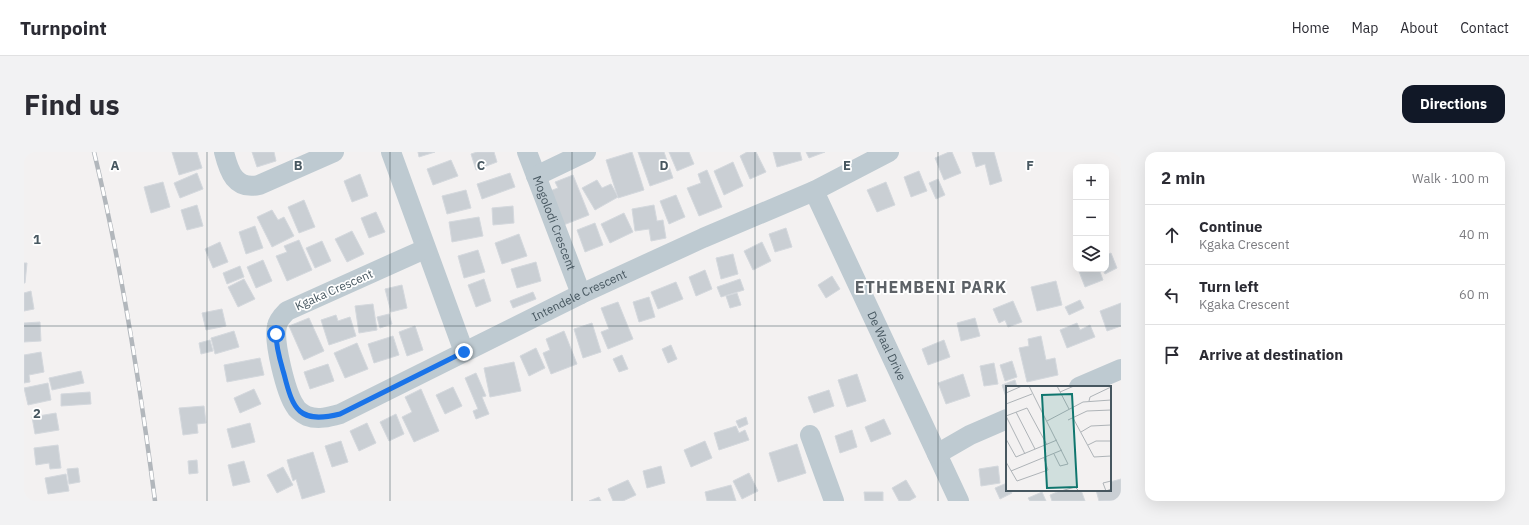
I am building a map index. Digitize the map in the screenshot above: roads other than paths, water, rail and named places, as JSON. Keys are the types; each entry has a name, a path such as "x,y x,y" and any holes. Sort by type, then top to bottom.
{"street":[{"path":"224,152 233,176 241,184 251,187 271,180 334,152"},
{"path":"391,152 425,249 464,352"},
{"name":"Mogolodi Crescent","path":"527,152 581,294"},
{"path":"536,176 586,152"},
{"name":"Intendele Crescent","path":"464,352 581,294 703,238 814,191 889,152"},
{"name":"De Waal Drive","path":"814,191 959,501"},
{"name":"Kgaka Crescent","path":"425,249 287,311 281,317 277,324 276,345 290,397 296,408 306,415 319,418 334,416 464,352"},
{"path":"1081,386 1121,368"},
{"path":"938,454 970,435 1006,419"},
{"path":"810,435 834,501"}],"railway":[{"path":"94,152 122,282 143,413 155,501"}],"district":[{"name":"ETHEMBENI PARK","path":"931,287"}]}
